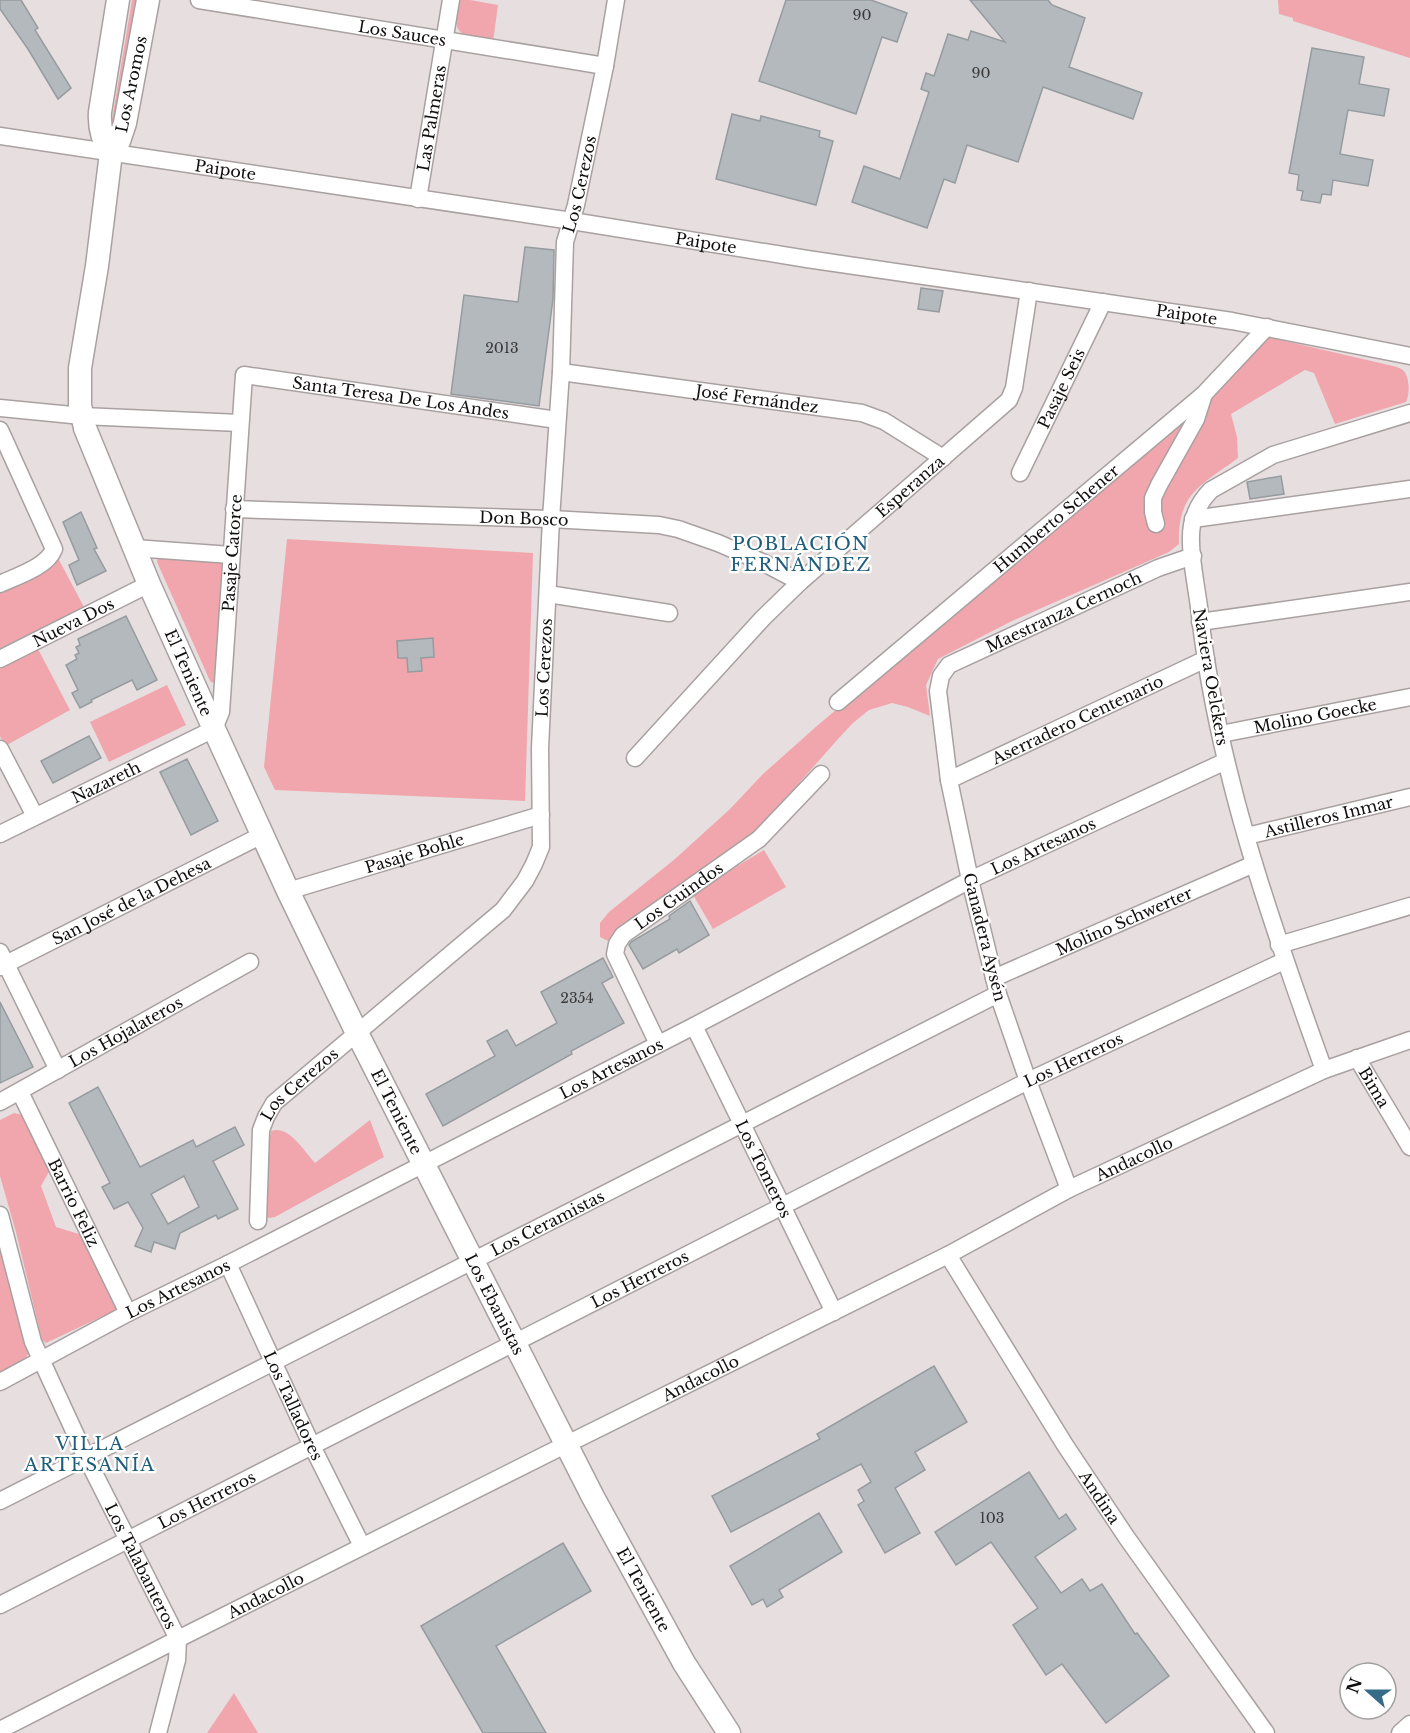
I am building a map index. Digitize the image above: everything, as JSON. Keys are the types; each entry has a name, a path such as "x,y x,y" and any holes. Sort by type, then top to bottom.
{"main road":[{"name":"Los Aromos","path":"111,153 100,130 100,112 118,0"},
{"name":"Los Aromos","path":"111,153 119,141 125,123 148,0"},
{"name":"El Teniente","path":"111,153 97,266 80,368 79,396 82,416 97,459 149,584 262,835 423,1164"},
{"name":"Los Ebanistas","path":"423,1164 566,1444"},
{"name":"El Teniente","path":"566,1444 592,1497 684,1663 729,1733"}],"street":[{"name":"Los Sauces","path":"199,0 605,66"},
{"name":"Las Palmeras","path":"418,199 451,0"},
{"name":"Los Cerezos","path":"258,1221 261,1130 274,1103 503,910 515,896 541,847 540,748 561,372 565,242 572,221 605,66 616,0"},
{"name":"Paipote","path":"0,136 572,221 807,260 1267,327 1410,356"},
{"name":"Esperanza","path":"635,758 763,618 800,582 1009,400 1014,388 1029,291"},
{"name":"Pasaje Seis","path":"1020,474 1103,302"},
{"name":"Humberto Schener","path":"838,702 1204,394 1267,327"},
{"name":"José Fernández","path":"561,372 852,411 884,421 943,458"},
{"name":"Santa Teresa De Los Andes","path":"244,375 557,420"},
{"name":"Pasaje Catorce","path":"214,729 221,712 244,375"},
{"path":"1156,524 1153,512 1154,498 1193,426 1204,394"},
{"path":"0,408 82,416 240,423"},
{"name":"Naviera Oelckers","path":"1324,1070 1284,961 1226,761 1200,622 1191,537 1193,519 1200,503 1211,490 1273,454 1410,413"},
{"path":"0,430 54,549 44,562 0,584"},
{"path":"1193,519 1410,489"},
{"name":"Don Bosco","path":"234,509 551,519 659,525 678,529 739,552 800,582"},
{"path":"134,548 231,555"},
{"name":"Maestranza Cernoch","path":"941,676 949,665 1158,568 1193,556"},
{"name":"Nueva Dos","path":"0,660 149,584"},
{"path":"1200,622 1410,592"},
{"path":"548,594 669,613"},
{"name":"Aserradero Centenario","path":"949,780 1206,659"},
{"name":"Ganadera Aysén","path":"941,676 938,691 949,780 996,986 1028,1081 1070,1189"},
{"name":"Molino Goecke","path":"1221,734 1410,697"},
{"name":"Nazareth","path":"0,834 214,729"},
{"path":"0,749 34,816"},
{"name":"Los Artesanos","path":"0,1382 128,1313 694,1026 970,880 1226,761"},
{"name":"Los Guindos","path":"658,1044 615,954 616,944 623,936 759,838 821,774"},
{"name":"Astilleros Inmar","path":"1247,836 1410,797"},
{"name":"Pasaje Bohle","path":"288,891 541,815"},
{"name":"San José de la Dehesa","path":"2,961 262,835"},
{"name":"Molino Schwerter","path":"996,986 1254,864"},
{"path":"1279,945 1410,906"},
{"path":"2,961 58,1071"},
{"name":"Los Herreros","path":"0,1605 1028,1081 1284,961"},
{"name":"Los Hojalateros","path":"0,1102 250,962"},
{"name":"Los Ceramistas","path":"0,1501 742,1124 996,986"},
{"name":"Los Tomeros","path":"694,1026 834,1312"},
{"name":"Andacollo","path":"0,1730 362,1546 948,1255 1070,1189 1324,1070 1410,1040"},
{"name":"Bima","path":"1357,1058 1410,1147"},
{"name":"Barrio Feliz","path":"20,1092 128,1313"},
{"name":"Los Talabanteros","path":"0,1215 33,1342 86,1457 178,1639"},
{"name":"Andina","path":"948,1255 1065,1445 1127,1538 1266,1733"},
{"name":"Los Talladores","path":"228,1264 312,1446 362,1546"},
{"path":"158,1733 177,1660 178,1639"},
{"path":"1400,1733 1410,1724"}],"shaded area":[{"path":"132,0 138,0 115,141 109,138"},
{"path":"457,0 498,5 493,42 461,32 456,21"},
{"path":"1278,0 1410,0 1410,58 1293,21 1293,18 1279,14"},
{"path":"1268,337 1400,368 1408,381 1409,390 1406,402 1335,424 1314,373 1305,370 1231,414 1237,437 1238,458 1203,484 1187,501 1179,527 1179,544 1169,552 1012,621 938,659 926,685 930,716 892,703 869,710 838,739 754,834 608,941 600,937 600,923 609,912 675,859 730,809 763,774 818,725 1190,413"},
{"path":"287,539 533,553 525,801 275,790 264,767"},
{"path":"158,557 223,560 217,681 213,683 210,681 157,562"},
{"path":"58,558 85,609 0,652 0,588"},
{"path":"38,649 70,710 5,746 0,736 0,669"},
{"path":"167,685 186,725 109,762 90,722"},
{"path":"764,850 786,887 713,929 692,893"},
{"path":"14,1113 23,1115 50,1170 41,1186 56,1227 82,1235 118,1309 46,1343 42,1340 0,1176 0,1120"},
{"path":"370,1120 384,1157 275,1217 269,1218 263,1215 271,1131 278,1130 290,1135 315,1163"},
{"path":"0,1251 28,1354 25,1360 0,1372"},
{"path":"234,1693 258,1733 207,1733"}],"building":[{"path":"0,0 21,0 38,28 35,30 71,88 58,99 28,49 0,9"},
{"path":"786,0 871,0 907,13 897,42 882,37 856,114 759,81"},
{"path":"970,0 1048,0 1052,5 1085,18 1069,67 1142,93 1133,119 1043,87 1018,162 967,145 955,183 944,179 927,228 852,202 864,166 900,179 929,92 921,89 926,73 934,76 948,34 968,40 971,31 1005,42"},
{"path":"1312,48 1364,57 1359,84 1389,89 1384,116 1348,110 1340,154 1373,160 1368,186 1333,180 1331,195 1322,194 1320,203 1301,200 1303,191 1297,190 1299,175 1289,173"},
{"path":"732,114 760,121 761,116 820,131 819,137 833,141 816,205 716,179"},
{"path":"525,247 554,250 553,299 539,406 451,394 464,295 518,302"},
{"path":"921,288 943,291 939,312 918,309"},
{"path":"1281,476 1284,494 1250,499 1247,482"},
{"path":"81,512 97,548 94,549 106,571 77,585 69,565 79,560 63,522"},
{"path":"126,616 157,680 137,690 132,680 91,700 92,702 80,708 72,693 78,690 66,665 77,659 75,655 79,653 76,647 80,645 78,639"},
{"path":"433,638 434,657 421,658 422,671 408,672 407,658 398,658 397,641"},
{"path":"89,736 101,758 53,783 41,761"},
{"path":"187,759 218,821 191,835 160,772"},
{"path":"690,901 709,935 679,953 677,949 643,969 629,945 631,942 670,919 669,916"},
{"path":"603,958 613,977 602,983 624,1023 571,1051 572,1054 443,1126 426,1094 495,1056 487,1041 507,1030 516,1046 557,1023 541,992"},
{"path":"0,1002 33,1067 0,1083"},
{"path":"98,1087 140,1167 193,1140 196,1147 235,1127 244,1145 213,1161 238,1209 218,1219 216,1215 180,1233 175,1249 154,1242 151,1252 135,1246 143,1228 128,1202 114,1209 102,1187 110,1183 69,1103","holes":["184,1176 199,1207 168,1224 151,1194"]},
{"path":"934,1366 967,1422 915,1452 925,1470 895,1488 920,1533 885,1553 858,1505 864,1501 858,1490 871,1482 861,1464 731,1532 712,1496 820,1439 817,1434"},
{"path":"1029,1472 1059,1519 1066,1514 1076,1529 1035,1557 1061,1593 1082,1579 1090,1591 1102,1584 1135,1634 1137,1633 1169,1676 1106,1723 1062,1664 1046,1675 1013,1625 1038,1608 991,1542 956,1565 935,1532"},
{"path":"819,1513 842,1552 779,1590 783,1597 767,1607 763,1599 752,1605 730,1566"},
{"path":"563,1543 591,1591 496,1646 546,1733 483,1733 421,1626"}],"district":[{"name":"POBLACIÓN FERNÁNDEZ","path":"801,554"},
{"name":"VILLA ARTESANÍA","path":"90,1454"}]}
